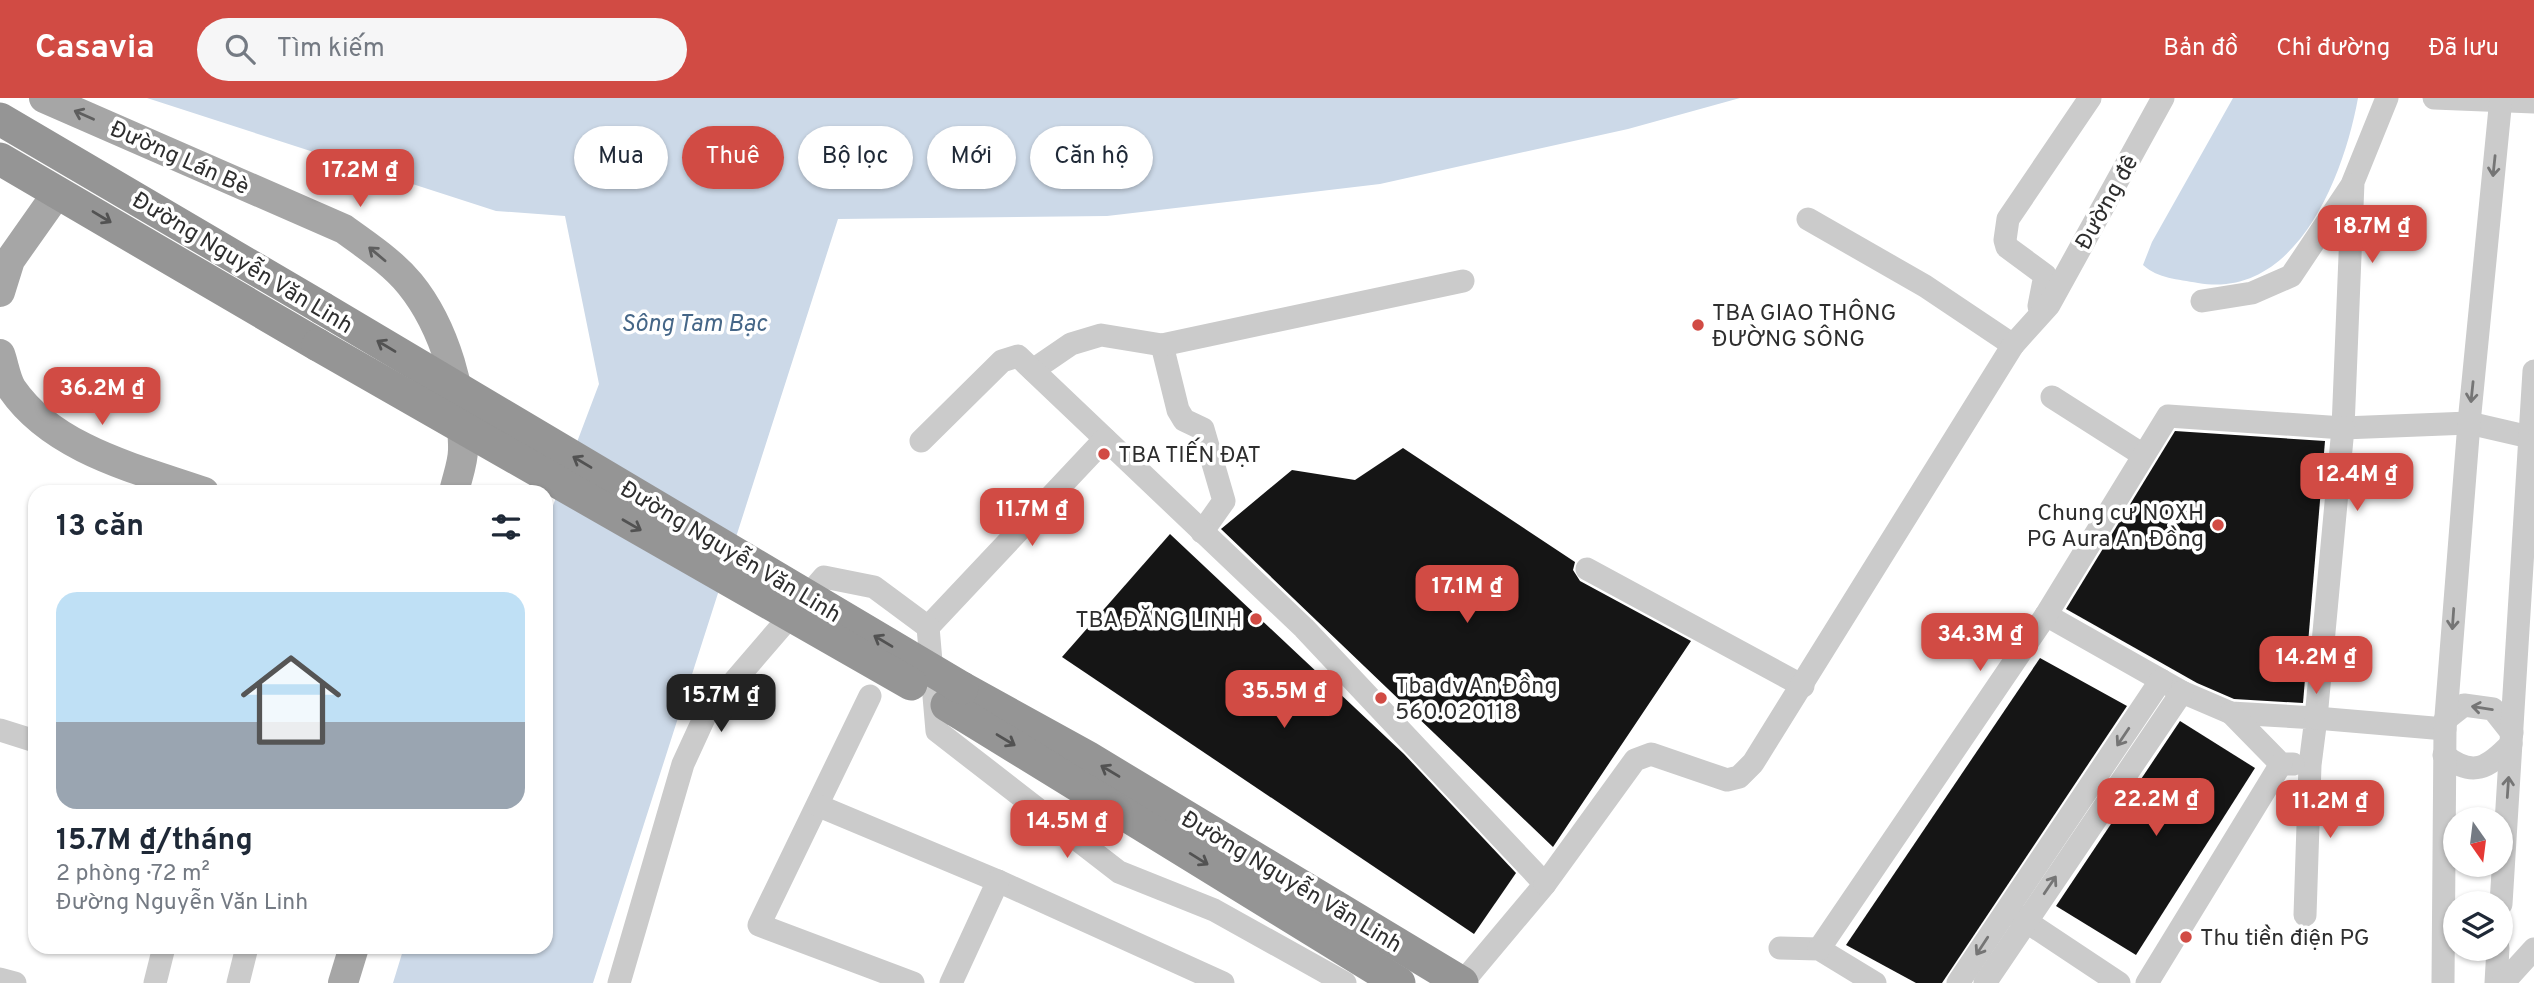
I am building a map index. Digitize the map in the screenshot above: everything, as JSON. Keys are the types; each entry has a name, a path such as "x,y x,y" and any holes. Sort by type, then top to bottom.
{"highway":[{"name":"Đường Nguyễn Văn Linh","path":"0,119 322,308 955,696 1399,983"},
{"name":"Đường Nguyễn Văn Linh","path":"0,159 318,345 955,696 1087,757 1462,983"}],"main road":[{"name":"Đường Lán Bè","path":"44,98 344,229 379,254 410,284 432,320 446,351 459,407 463,451 456,485"},
{"path":"0,292 10,260 58,191"},
{"path":"0,354 11,388 35,414 71,441 119,463 183,485"},
{"path":"343,983 352,954"}],"street":[{"path":"1462,983 1545,884 1635,760 1651,754 1721,779 1739,777 1753,763 2013,345 2042,312 2045,275 2007,247 2005,240 2008,219 2090,98"},
{"name":"Đường đê","path":"2042,312 2163,98"},
{"path":"2202,301 2252,293 2291,276 2353,182 2387,98"},
{"path":"2434,98 2534,102"},
{"path":"2443,983 2445,725 2469,423 2500,100"},
{"path":"2305,915 2310,765 2343,428 2353,182"},
{"path":"1808,219 1925,286 2013,345"},
{"path":"1033,370 1072,344 1101,335 1162,345 1463,281"},
{"path":"1162,345 1178,410 1184,420 1203,429 1224,501 1202,531"},
{"path":"921,441 1002,361 1018,356 1304,628 1545,884"},
{"path":"2502,891 2534,371"},
{"path":"2052,397 2143,455"},
{"path":"1819,949 2046,615 2168,416 2343,428 2469,423 2532,437"},
{"path":"1105,439 928,627 937,731 1119,872 1214,910 1345,983"},
{"path":"1587,569 1803,686"},
{"path":"619,983 683,764 706,714 755,656 824,577 874,587 928,627"},
{"path":"2046,615 2182,692 2231,713 2445,725 2464,705 2493,709 2512,739"},
{"path":"1985,983 2016,915 2161,680"},
{"path":"1958,983 2016,915 2182,692"},
{"path":"870,696 760,925 913,983"},
{"path":"2231,713 2281,764 2310,765"},
{"path":"0,730 28,739"},
{"path":"2445,755 2460,768 2481,768 2496,760 2512,739"},
{"path":"2147,983 2281,764"},
{"path":"819,806 998,881 1187,976 1223,983"},
{"path":"951,983 998,881"},
{"path":"2016,915 2119,983"},
{"path":"1780,948 1819,949 1875,983"},
{"path":"2503,983 2534,949"},
{"path":"155,983 162,954"},
{"path":"238,983 245,954"},
{"path":"2496,983 2497,961"},
{"path":"0,979 15,983"}],"water":[{"name":"Sông Tam Bạc","path":"147,98 1740,98 1628,129 1380,184 1107,216 838,219 593,983 393,983 402,954 553,954 553,506 599,384 565,216 496,211"},
{"path":"2233,98 2358,98 2341,162 2327,195 2310,226 2288,253 2262,272 2232,283 2198,283 2155,273 2143,265 2152,242"}],"building":[{"name":"Chung cư NOXH PG Aura An Đồng","path":"2175,431 2325,441 2303,703 2234,699 2197,683 2066,609"},
{"path":"1403,448 1575,562 1573,570 1580,581 1691,641 1553,847 1221,529 1292,470 1355,480"},
{"path":"1170,534 1404,754 1516,873 1474,934 1062,657"},
{"path":"2040,658 2127,706 1942,983 1916,983 1846,945"},
{"path":"2180,721 2255,768 2136,955 2056,906"}],"place":[{"name":"TBA GIAO THÔNG ĐƯỜNG SÔNG","path":"1698,325"},
{"name":"TBA TIẾN ĐẠT","path":"1104,454"},
{"name":"Chung cư NOXH PG Aura An Đồng","path":"2218,525"},
{"name":"TBA ĐĂNG LINH","path":"1256,619"},
{"name":"Tba dv An Đồng 560.020118","path":"1381,698"},
{"name":"Thu tiền điện PG","path":"2186,937"}]}
